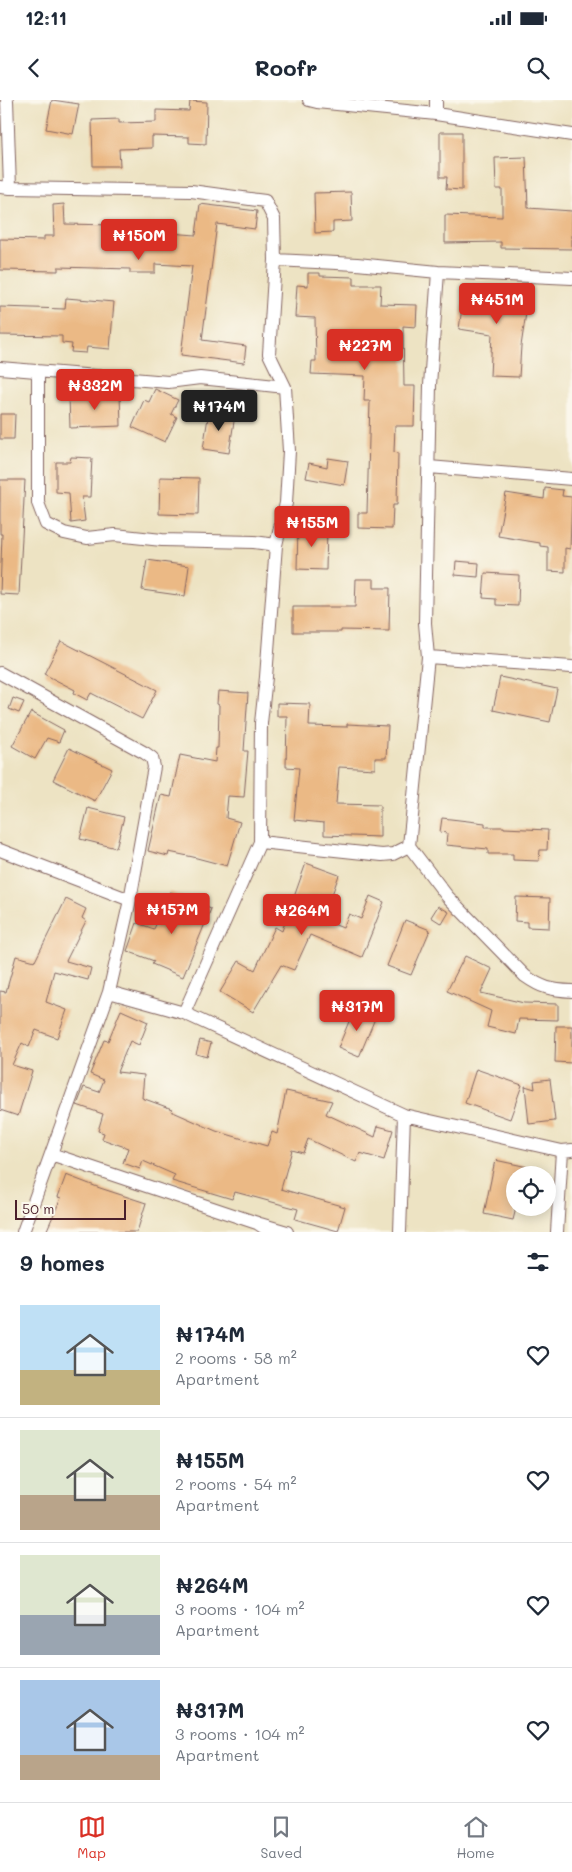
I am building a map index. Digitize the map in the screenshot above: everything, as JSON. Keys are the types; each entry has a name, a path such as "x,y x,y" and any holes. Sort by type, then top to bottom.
{"street":[{"path":"7,100 5,188 191,191 265,201 274,219 275,260 269,354 285,387 289,451 286,502 276,545 261,723 260,842 184,1013"},
{"path":"310,100 436,114 572,135"},
{"path":"436,100 436,114"},
{"path":"275,260 357,264 438,272 572,278"},
{"path":"438,272 430,384 425,623 428,657 409,846 447,896 525,976 539,986 572,991"},
{"path":"0,368 168,382 200,378 285,387"},
{"path":"38,372 38,503 46,524 64,533 87,538 115,535 162,540 254,542 276,545"},
{"path":"429,466 572,479"},
{"path":"428,657 572,667"},
{"path":"0,674 152,758 154,767 130,900 109,992 23,1232"},
{"path":"260,842 382,855 393,854 409,846"},
{"path":"0,850 130,900"},
{"path":"109,992 184,1013 404,1115 567,1150 557,1232"},
{"path":"400,1232 404,1115"},
{"path":"51,1154 287,1232"},
{"path":"258,1223 267,1232"}],"building":[{"path":"52,100 79,104 73,134 46,129"},
{"path":"190,101 207,102 206,144 189,143 189,137 152,136 152,148 119,149 120,166 93,166 92,120 119,119 119,123 156,122 156,110 189,111"},
{"path":"440,132 462,132 462,190 446,189 447,177 440,177"},
{"path":"526,157 528,208 572,211 572,249 501,248 501,242 445,243 445,215 502,217 502,189 496,189 495,158"},
{"path":"351,192 352,221 333,222 333,232 315,233 314,193"},
{"path":"64,204 65,224 114,225 113,228 156,228 156,232 196,235 200,204 257,211 255,229 217,224 202,340 246,346 244,363 181,355 192,266 155,264 155,273 130,273 130,269 58,267 58,271 0,270 0,239 44,240 44,236 54,236 53,205"},
{"path":"308,273 320,273 320,276 354,277 354,285 381,285 380,304 417,305 416,327 403,326 404,386 415,386 414,426 395,426 394,452 398,453 397,505 393,505 392,529 358,528 358,513 367,513 370,401 364,401 365,376 311,374 312,361 316,361 315,318 295,317 297,285 308,286"},
{"path":"465,286 529,293 521,346 519,377 490,376 492,334 459,329"},
{"path":"66,298 114,302 110,349 87,347 86,353 71,352 72,344 62,343 62,336 0,335 0,307 65,309"},
{"path":"155,389 178,400 171,414 177,417 165,442 132,427 144,400 149,402"},
{"path":"120,394 121,426 70,428 69,396"},
{"path":"209,411 235,415 229,453 203,449"},
{"path":"0,414 15,414 14,439 0,439"},
{"path":"71,457 92,458 90,497 82,497 85,521 71,523 69,493 56,492 56,462 70,462"},
{"path":"328,458 348,461 344,485 306,478 309,463 327,467"},
{"path":"160,477 199,478 198,515 159,514"},
{"path":"0,480 25,480 19,595 0,594 2,534 0,534"},
{"path":"545,488 563,490 562,496 572,497 570,549 565,548 565,572 548,571 548,547 540,546 540,543 498,536 506,493 544,499"},
{"path":"298,527 327,528 326,570 297,569"},
{"path":"147,560 189,566 185,596 142,590"},
{"path":"456,561 479,563 478,577 455,575"},
{"path":"485,573 519,575 518,606 496,605 496,599 483,598"},
{"path":"356,579 374,579 374,588 390,588 389,631 293,632 293,607 355,607"},
{"path":"61,641 157,690 142,719 91,693 87,700 74,693 75,690 44,674"},
{"path":"500,677 557,689 550,722 493,710"},
{"path":"218,691 248,693 244,751 248,751 244,797 228,796 226,818 240,822 227,866 169,852 168,856 148,851 161,795 171,797 180,755 215,762 216,748 218,748"},
{"path":"13,698 24,702 19,713 9,709"},
{"path":"277,703 310,704 309,726 347,727 347,724 388,726 386,758 375,758 375,769 339,767 336,804 380,805 380,837 324,835 324,823 294,820 299,768 286,767 287,716 277,716"},
{"path":"31,712 64,730 59,742 47,738 35,759 12,746"},
{"path":"69,748 112,769 95,801 53,780"},
{"path":"88,808 124,817 116,848 80,839"},
{"path":"442,818 485,823 485,827 548,830 547,850 540,850 539,861 513,860 513,854 488,854 488,849 446,845 447,833 440,832"},
{"path":"306,863 339,875 323,920 343,928 349,914 361,919 370,896 384,902 362,957 310,935 294,970 281,965 253,1012 220,992 239,961 255,970 275,927 282,931"},
{"path":"170,892 211,909 183,977 152,964 154,961 127,951 137,923 154,929"},
{"path":"516,897 550,898 549,928 527,927 527,922 515,921"},
{"path":"66,899 86,909 82,918 86,921 66,961 91,968 88,980 54,971 46,1002 67,1010 57,1038 36,1030 29,1047 22,1043 12,1065 32,1071 18,1116 0,1110 0,991 6,992 16,956 35,961"},
{"path":"438,906 449,912 442,924 431,917"},
{"path":"405,920 430,930 411,975 387,966"},
{"path":"465,956 492,969 481,993 524,1003 558,1004 558,1020 519,1019 516,1034 487,1027 491,1011 447,991"},
{"path":"355,1007 376,1016 359,1057 338,1048"},
{"path":"121,1010 148,1022 139,1045 130,1041 117,1072 144,1075 142,1098 172,1109 171,1111 216,1131 267,1146 272,1132 277,1134 286,1091 332,1101 326,1114 375,1137 378,1126 393,1130 384,1160 360,1153 356,1162 308,1139 303,1153 292,1150 281,1189 345,1207 338,1231 295,1219 298,1209 235,1192 232,1199 172,1181 175,1175 143,1161 140,1169 123,1163 128,1148 102,1139 104,1133 98,1131 103,1114 77,1105 84,1087 99,1092 104,1080 90,1074 104,1040 108,1041"},
{"path":"556,1026 572,1026 572,1063 555,1062"},
{"path":"200,1040 211,1043 207,1057 196,1054"},
{"path":"476,1069 522,1085 510,1119 465,1103"},
{"path":"550,1079 555,1121 529,1124 525,1086 535,1089 534,1081"},
{"path":"495,1160 523,1166 506,1166 506,1216 514,1216 513,1220 484,1214"},
{"path":"66,1175 146,1203 137,1232 46,1232 61,1198 58,1197"}]}
